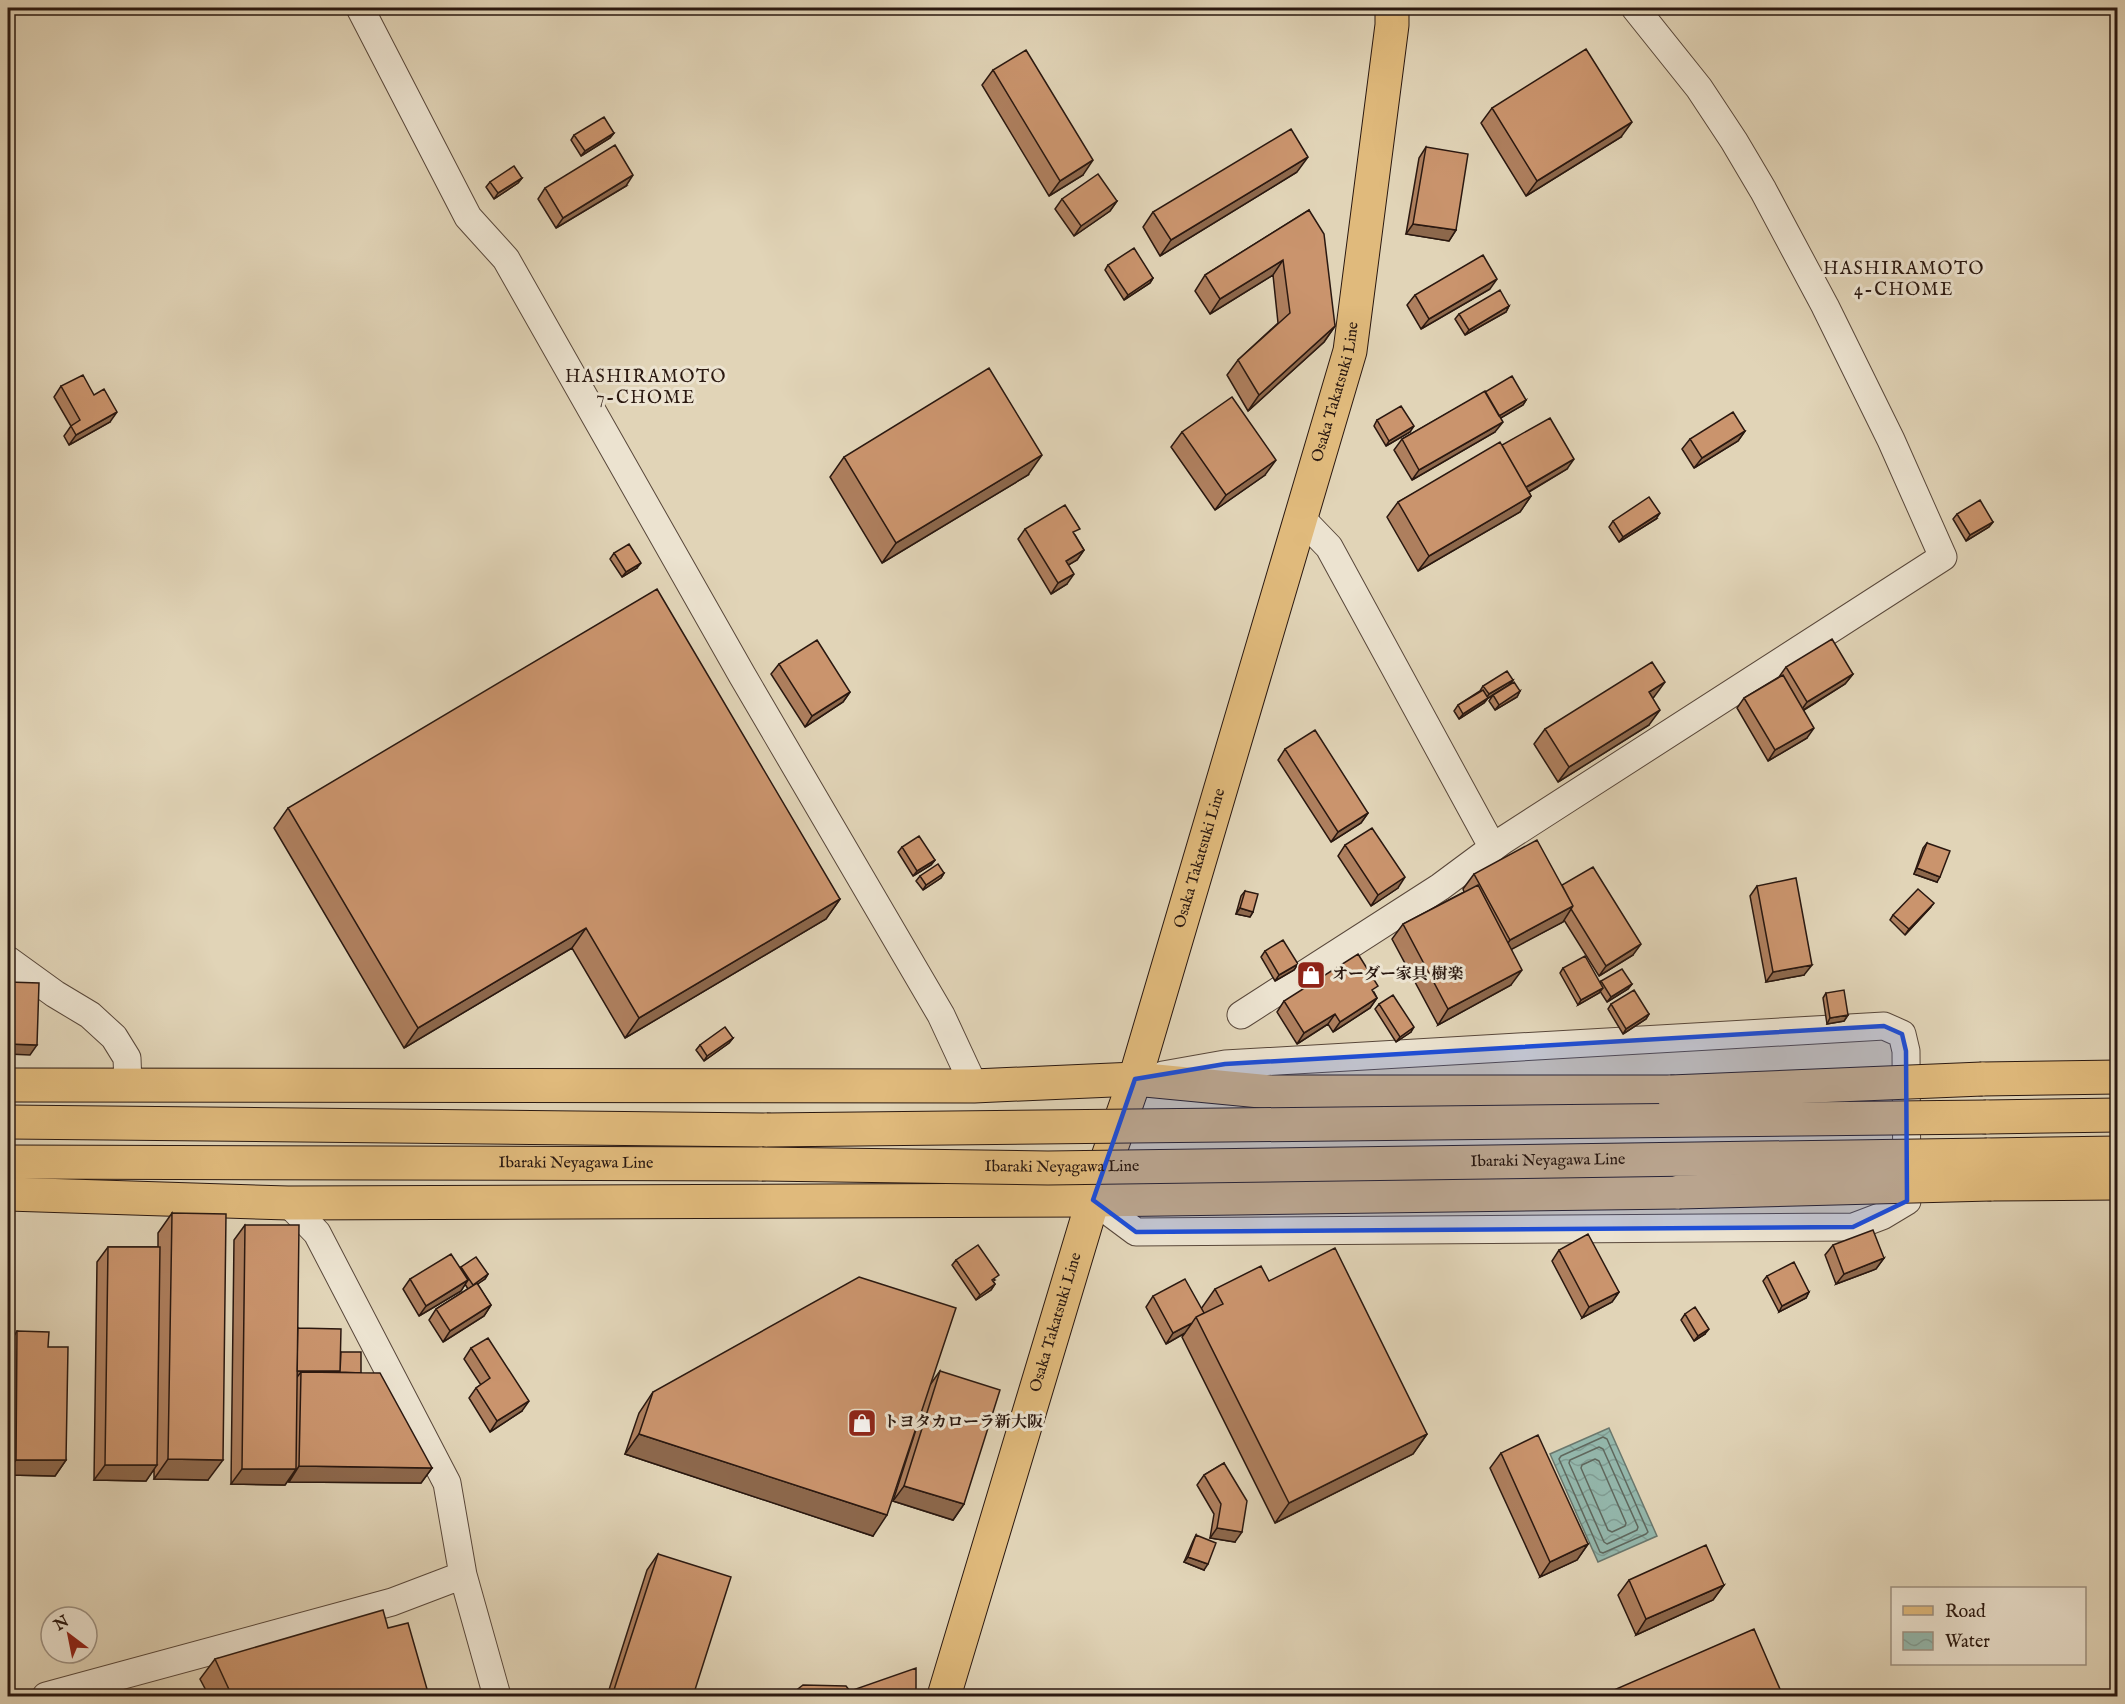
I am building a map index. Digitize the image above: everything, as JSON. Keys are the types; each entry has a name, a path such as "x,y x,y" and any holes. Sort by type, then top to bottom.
{"main road":[{"name":"Osaka Takatsuki Line","path":"944,1696 1093,1200 1135,1079 1350,351 1392,25 1392,8"},
{"path":"8,1085 974,1086 1135,1079 1271,1092 1671,1092 1982,1079 2118,1077"},
{"path":"8,1122 767,1130 2118,1115"},
{"name":"Ibaraki Neyagawa Line","path":"8,1162 762,1164 1048,1168 1989,1169 2118,1153"},
{"path":"8,1194 288,1203 1093,1200 1679,1192 1989,1169 2118,1183"}],"street":[{"path":"360,8 468,217 506,259 742,675 941,1015 974,1086"},
{"path":"1241,1015 1440,887 1493,848 1943,557 1891,440 1825,306 1763,190 1699,88 1635,8"},
{"path":"1301,518 1329,547 1493,848"},
{"path":"8,960 55,994 90,1015 114,1037 127,1058 128,1084"},
{"path":"1093,1200 1136,1232 1853,1227 1882,1216 1907,1200 1906,1051 1902,1035 1884,1026 1225,1064 1135,1079"},
{"path":"288,1203 317,1233 447,1483 463,1575 497,1696"},
{"path":"46,1696 392,1602 463,1575"}],"highlighted area":[{"path":"1884,1026 1902,1034 1906,1051 1907,1201 1853,1227 1136,1232 1093,1200 1135,1079 1225,1064"}],"water":[{"path":"1609,1428 1657,1536 1598,1562 1550,1454"}],"building":[{"path":"1586,49 1632,122 1537,181 1492,108"},
{"path":"1026,50 1093,160 1060,181 993,70"},
{"path":"604,117 614,133 585,151 574,135"},
{"path":"1291,129 1308,157 1171,240 1153,212"},
{"path":"615,145 633,175 563,218 545,188"},
{"path":"1426,147 1468,154 1456,230 1413,224"},
{"path":"514,166 522,178 498,193 490,182"},
{"path":"1098,174 1117,201 1081,226 1062,199"},
{"path":"1309,210 1324,234 1335,326 1259,395 1238,360 1290,313 1283,260 1220,299 1205,275"},
{"path":"1134,248 1153,278 1128,295 1108,265"},
{"path":"1483,255 1497,279 1429,319 1415,295"},
{"path":"1500,290 1509,306 1469,330 1459,314"},
{"path":"989,368 1042,455 896,543 844,457"},
{"path":"83,375 94,395 104,389 117,412 76,435 71,426 80,420 61,386"},
{"path":"1512,376 1526,400 1499,416 1485,392"},
{"path":"1485,391 1503,422 1419,470 1402,439"},
{"path":"1232,397 1276,460 1226,495 1182,432"},
{"path":"1401,406 1414,426 1389,441 1377,420"},
{"path":"1733,412 1745,431 1702,458 1690,439"},
{"path":"1550,418 1574,459 1526,487 1502,445"},
{"path":"1500,442 1531,496 1429,556 1398,502"},
{"path":"1649,497 1660,513 1623,537 1613,521"},
{"path":"1980,500 1993,522 1970,535 1957,514"},
{"path":"1065,505 1080,529 1073,532 1084,550 1066,561 1074,574 1058,583 1025,529"},
{"path":"629,544 641,563 626,572 614,553"},
{"path":"657,589 840,899 639,1018 586,928 418,1028 288,808"},
{"path":"1832,639 1853,674 1807,702 1786,667"},
{"path":"817,640 850,692 812,716 779,664"},
{"path":"1652,662 1665,682 1649,692 1660,710 1569,767 1545,729"},
{"path":"1507,671 1513,680 1489,694 1483,686"},
{"path":"1783,675 1814,728 1775,750 1744,698"},
{"path":"1514,682 1520,691 1499,705 1493,695"},
{"path":"1483,690 1488,698 1463,714 1458,705"},
{"path":"1315,730 1368,813 1338,832 1285,749"},
{"path":"1372,828 1405,877 1378,895 1345,845"},
{"path":"919,836 935,860 917,871 902,847"},
{"path":"1537,840 1573,906 1510,940 1474,874"},
{"path":"1927,843 1950,851 1940,877 1917,868"},
{"path":"938,864 944,873 926,885 920,876"},
{"path":"1593,867 1641,944 1606,966 1571,909 1573,906 1562,885"},
{"path":"1796,878 1812,965 1773,972 1757,886"},
{"path":"1478,885 1522,970 1448,1009 1403,924"},
{"path":"1918,889 1934,903 1909,929 1893,915"},
{"path":"1245,891 1258,894 1253,912 1240,908"},
{"path":"1283,940 1298,964 1279,975 1265,951"},
{"path":"1358,954 1378,986 1372,990 1377,998 1340,1022 1335,1014 1304,1033 1284,1001"},
{"path":"1585,956 1603,988 1581,1000 1563,968"},
{"path":"1622,969 1632,984 1611,997 1601,981"},
{"path":"8,982 39,983 37,1045 8,1044"},
{"path":"1634,990 1649,1014 1626,1029 1611,1004"},
{"path":"1844,990 1848,1015 1830,1018 1826,993"},
{"path":"1393,995 1414,1027 1400,1037 1379,1004"},
{"path":"725,1027 733,1038 707,1056 700,1045"},
{"path":"172,1213 226,1214 223,1460 168,1459"},
{"path":"245,1225 299,1225 296,1469 242,1469"},
{"path":"1873,1230 1884,1258 1844,1274 1833,1245"},
{"path":"1588,1234 1619,1292 1589,1307 1559,1250"},
{"path":"978,1245 999,1275 992,1280 995,1284 980,1295 956,1260"},
{"path":"108,1247 160,1247 157,1465 105,1465"},
{"path":"1335,1248 1427,1434 1289,1503 1196,1317 1223,1304 1215,1289 1261,1266 1269,1281"},
{"path":"451,1254 468,1280 426,1306 410,1279"},
{"path":"476,1257 488,1274 473,1285 461,1267"},
{"path":"1794,1262 1809,1292 1782,1306 1767,1276"},
{"path":"859,1277 956,1308 887,1515 639,1434 653,1392"},
{"path":"1185,1279 1204,1313 1196,1317 1192,1323 1173,1333 1153,1296"},
{"path":"477,1283 491,1305 450,1331 436,1309"},
{"path":"1695,1307 1709,1329 1698,1336 1685,1314"},
{"path":"298,1328 341,1329 340,1371 297,1371"},
{"path":"17,1331 49,1332 48,1347 68,1347 66,1460 16,1460"},
{"path":"488,1338 529,1401 497,1421 476,1388 490,1378 471,1348"},
{"path":"341,1352 361,1352 361,1373 340,1372"},
{"path":"940,1371 1000,1390 964,1504 904,1486"},
{"path":"301,1372 380,1373 432,1468 299,1466"},
{"path":"1538,1435 1588,1544 1550,1562 1501,1453"},
{"path":"1224,1463 1247,1501 1242,1532 1217,1528 1221,1504 1204,1475"},
{"path":"1196,1535 1216,1543 1208,1564 1188,1557"},
{"path":"1706,1545 1724,1585 1646,1619 1629,1580"},
{"path":"658,1554 731,1577 693,1696 612,1696"},
{"path":"383,1610 388,1628 408,1623 429,1696 232,1696 215,1659"},
{"path":"1754,1629 1783,1696 1609,1696 1607,1693"},
{"path":"916,1668 916,1694 854,1696 850,1691"},
{"path":"803,1685 846,1686 854,1696 789,1696"}],"place":[{"name":"オーダー家具 樹楽","path":"1311,975"},
{"name":"トヨタカローラ新大阪","path":"862,1423"}],"district":[{"name":"HASHIRAMOTO 4-CHOME","path":"1904,279"},
{"name":"HASHIRAMOTO 7-CHOME","path":"646,388"}]}
